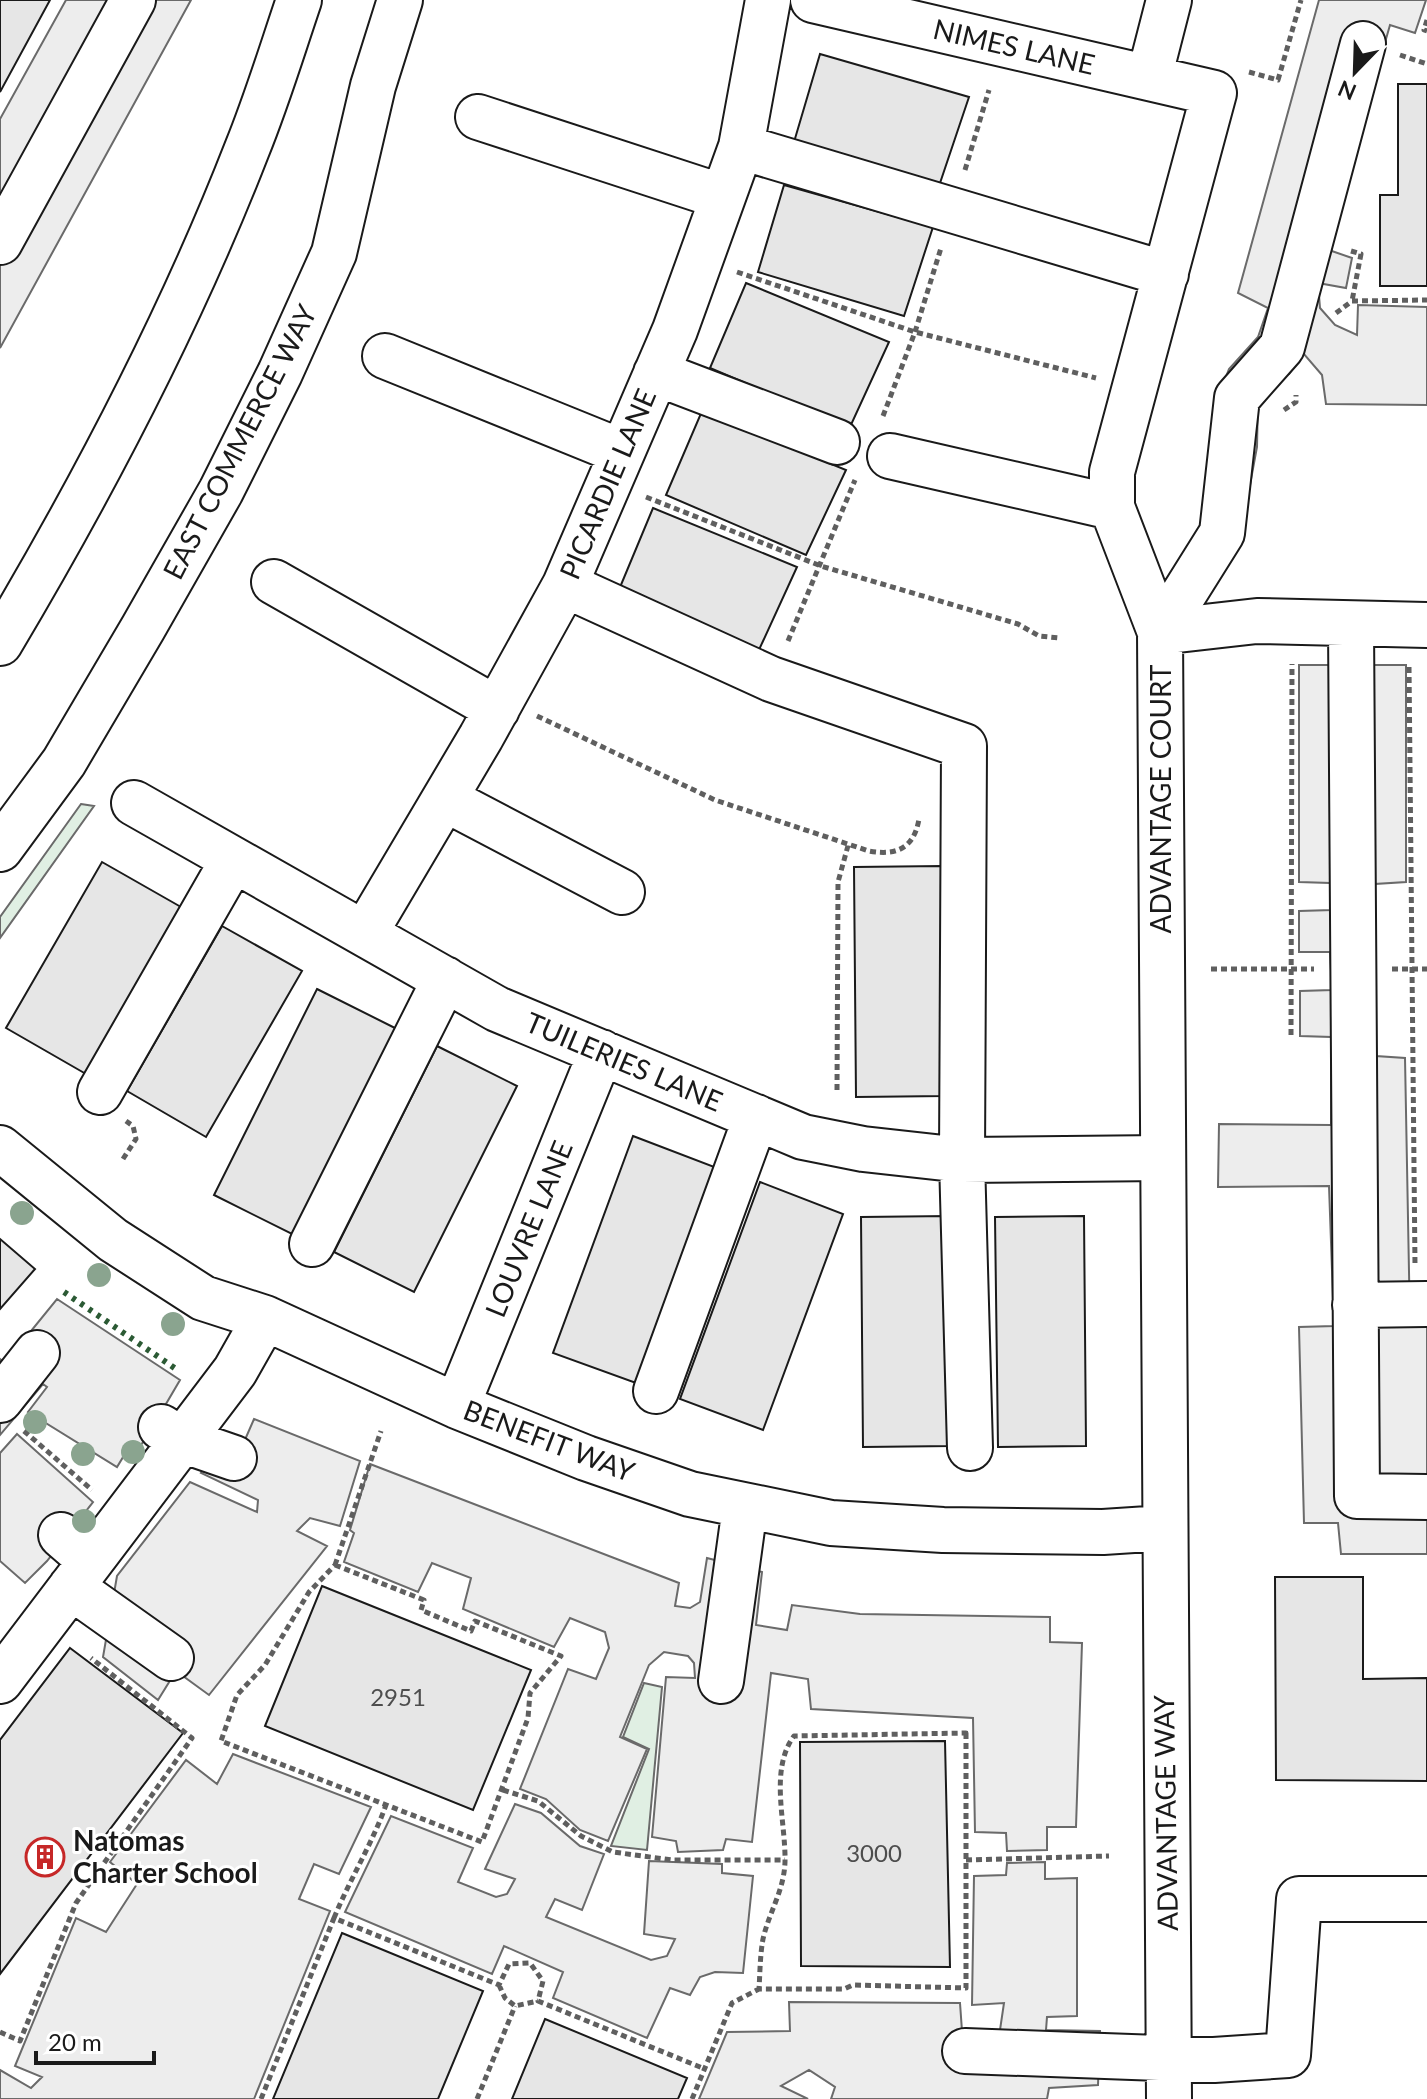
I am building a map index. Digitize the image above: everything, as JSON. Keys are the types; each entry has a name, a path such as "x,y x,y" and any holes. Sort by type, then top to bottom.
{"street":[{"path":"0,242 133,0"},
{"path":"0,643 99,468 163,339 248,148 299,0"},
{"name":"EAST COMMERCE WAY","path":"0,849 64,762 221,491 280,373 334,253 373,86 400,0"},
{"name":"PICARDIE LANE","path":"365,933 445,799 514,711 656,373 741,147 768,0"},
{"name":"NIMES LANE","path":"813,0 879,8 1214,93"},
{"path":"1149,78 1169,0"},
{"path":"1160,632 1222,533 1237,398 1297,348 1363,44"},
{"name":"ADVANTAGE COURT","path":"1164,1528 1160,632 1112,507 1112,472 1214,93"},
{"path":"478,117 723,197"},
{"path":"741,147 1166,274"},
{"path":"385,356 622,452"},
{"path":"656,373 866,447 1112,507"},
{"path":"274,582 514,711"},
{"path":"565,585 771,679 964,746 962,1160 970,1448"},
{"path":"1160,632 1257,621 1351,625 1418,644"},
{"path":"1351,625 1357,1496 1427,1497"},
{"path":"445,799 622,892"},
{"name":"TUILERIES LANE","path":"134,803 497,1009 803,1137 863,1149 962,1160 1163,1158"},
{"path":"100,1092 233,860"},
{"path":"312,1244 445,979"},
{"name":"LOUVRE LANE","path":"457,1406 601,1052"},
{"path":"656,1391 756,1117"},
{"name":"BENEFIT WAY","path":"0,1148 113,1240 203,1298 265,1318 457,1406 586,1458 690,1494 831,1523 943,1530 1103,1532 1164,1528"},
{"path":"1355,1305 1427,1304"},
{"path":"1,1678 74,1561 172,1434 235,1371 265,1318"},
{"path":"6,1410 37,1353"},
{"path":"172,1434 234,1458"},
{"path":"721,1681 745,1507"},
{"name":"ADVANTAGE WAY","path":"1164,1528 1169,2079"},
{"path":"74,1561 171,1658"},
{"path":"965,2051 1169,2079 1288,2055 1299,1899 1427,1899"}],"path":[{"path":"1427,20 1424,30 1427,31"},
{"path":"771,679 821,566 866,447 915,332 989,90"},
{"path":"735,272 915,332 1100,379"},
{"path":"1352,301 1427,300"},
{"path":"644,496 821,566 1018,624 1039,636 1060,638"},
{"path":"1418,644 1415,1270 1427,1270"},
{"path":"1291,1035 1292,664"},
{"path":"514,711 715,800 886,854 904,849 916,837 920,811"},
{"path":"837,1090 838,882 849,842"},
{"path":"6,1410 96,1494"},
{"path":"335,1565 424,1600 421,1610 471,1631 475,1621 561,1656 530,1693 528,1718 482,1842 221,1741 237,1695 265,1665 309,1592 335,1565 381,1431"},
{"path":"0,2032 20,2041 76,1903 192,1738 91,1658"},
{"path":"692,2099 732,2003 759,1989 844,1989 853,1985 966,1988 966,1733 794,1736 784,1750 780,1821 785,1860 783,1888 763,1939 759,1989"},
{"path":"503,1790 538,1801 581,1836 613,1852 672,1860 785,1860"},
{"path":"261,2099 347,1885 374,1839 386,1805"},
{"path":"966,1860 1109,1856"},
{"path":"334,1918 499,1985 505,1998 515,2006"},
{"path":"499,1985 509,1964 530,1963 543,1981 538,2001"},
{"path":"515,2006 538,2001 705,2069"},
{"path":"477,2099 515,2006"}],"green space":[{"path":"81,804 94,806 0,938 0,917"},
{"path":"644,1683 662,1687 647,1850 611,1846 649,1749 623,1737"}],"shaded area":[{"path":"66,0 191,0 0,348 0,119"},
{"path":"1319,0 1426,0 1415,33 1390,25 1326,249 1352,258 1346,288 1318,283 1320,308 1335,325 1357,335 1358,305 1427,307 1427,405 1326,404 1322,375 1304,354 1289,374 1276,376 1258,397 1257,447 1243,523 1222,387 1229,369 1258,337 1268,308 1238,293"},
{"path":"1299,665 1406,665 1406,882 1375,884 1376,1056 1405,1058 1410,1325 1427,1325 1427,1554 1341,1554 1338,1523 1304,1523 1299,1327 1334,1326 1329,1186 1218,1187 1219,1124 1331,1125 1331,1037 1300,1036 1300,991 1332,990 1330,952 1299,952 1299,911 1332,910 1330,883 1299,882"},
{"path":"57,1299 180,1380 166,1404 171,1410 139,1447 131,1444 117,1467 28,1412 47,1387 43,1384 0,1435 0,1359 5,1363"},
{"path":"254,1419 360,1461 340,1526 310,1518 297,1531 327,1546 209,1695 176,1671 158,1700 103,1657 117,1576 190,1482 257,1512 258,1500 201,1473 231,1435 244,1442"},
{"path":"17,1434 93,1502 47,1561 25,1583 0,1561 0,1453"},
{"path":"370,1464 679,1583 675,1606 690,1608 700,1602 707,1558 762,1572 756,1625 787,1630 792,1605 860,1614 1050,1617 1050,1642 1082,1643 1076,1827 1047,1827 1047,1850 1007,1851 1006,1833 975,1832 973,1718 811,1709 808,1679 771,1673 752,1842 726,1839 723,1850 678,1852 676,1841 652,1837 666,1677 695,1678 694,1663 688,1656 664,1652 649,1665 620,1737 647,1749 608,1841 580,1830 546,1799 520,1789 568,1669 596,1679 609,1648 605,1632 570,1618 554,1647 463,1609 471,1578 432,1563 418,1592 344,1562 354,1533 350,1530"},
{"path":"233,1754 371,1807 339,1874 314,1864 299,1899 330,1911 254,2099 0,2099 0,2070 31,2088 42,2077 15,2066 76,1918 106,1932 137,1884 110,1862 186,1760 217,1784"},
{"path":"515,1804 541,1813 580,1846 604,1854 582,1910 555,1899 546,1917 651,1960 667,1956 675,1939 644,1934 649,1861 722,1864 722,1873 753,1876 743,1973 715,1972 700,1977 690,1995 670,1988 647,2038 553,1998 563,1972 504,1946 492,1974 345,1912 391,1816 473,1848 458,1882 496,1897 507,1894 515,1879 485,1869"},
{"path":"1045,1862 1045,1879 1077,1878 1077,2016 1047,2017 1046,2030 1100,2031 1098,2085 1049,2088 1047,2099 831,2099 835,2087 809,2070 781,2086 808,2099 699,2099 727,2032 790,2031 789,2002 960,2003 962,2031 1000,2030 1004,2003 972,2005 974,1876 1006,1875 1007,1863"}],"building":[{"path":"0,0 50,0 0,92"},
{"path":"820,54 969,97 939,186 794,142"},
{"path":"1398,84 1427,84 1427,286 1380,286 1380,195 1398,195"},
{"path":"784,185 933,227 904,316 758,272"},
{"path":"746,283 889,342 850,427 710,368"},
{"path":"702,411 846,470 806,555 666,495"},
{"path":"653,508 797,567 758,652 618,592"},
{"path":"102,862 181,907 86,1074 6,1028"},
{"path":"942,866 945,1096 856,1097 854,867"},
{"path":"222,926 302,971 206,1137 127,1091"},
{"path":"317,989 397,1029 294,1235 214,1195"},
{"path":"437,1046 517,1086 414,1292 334,1252"},
{"path":"633,1136 717,1168 636,1383 553,1353"},
{"path":"760,1182 843,1214 763,1430 680,1399"},
{"path":"949,1216 952,1446 863,1447 861,1217"},
{"path":"1084,1216 1086,1446 998,1447 995,1217"},
{"path":"0,1239 35,1269 0,1309"},
{"path":"1275,1577 1363,1577 1363,1679 1427,1678 1427,1781 1276,1780"},
{"path":"322,1586 531,1670 473,1810 265,1726"},
{"name":"Natomas Charter School","path":"70,1648 183,1733 0,1974 0,1740"},
{"path":"945,1741 950,1967 801,1966 800,1742"},
{"path":"342,1933 483,1991 438,2099 273,2099"},
{"path":"545,2019 687,2078 678,2099 512,2099"}],"hedge":[{"path":"64,1292 176,1369"}],"place":[{"name":"Natomas Charter School","path":"45,1857"}]}
